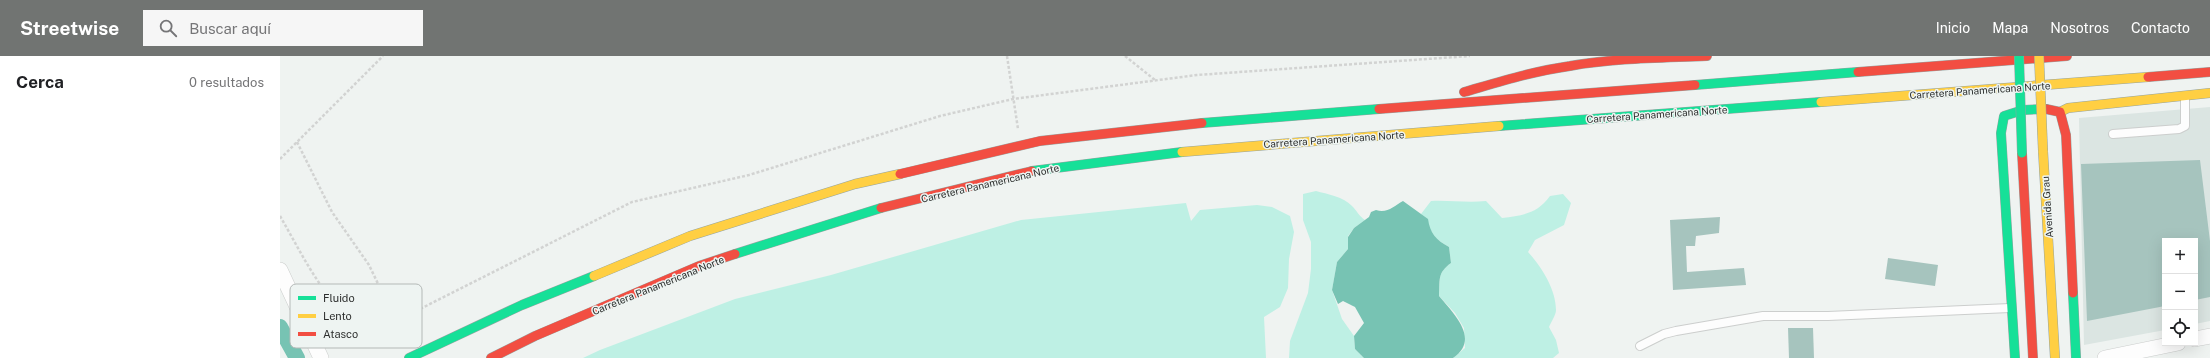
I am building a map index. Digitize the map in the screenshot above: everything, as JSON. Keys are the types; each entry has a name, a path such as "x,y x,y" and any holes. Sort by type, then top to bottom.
{"main road":[{"path":"1415,105 1536,72 1601,63 1707,56"},
{"path":"2019,56 2022,153 2033,358"},
{"name":"Avenida Grau","path":"2039,56 2055,358"},
{"path":"409,358 522,305 690,236 855,184 1040,141 1219,121 2067,56"},
{"name":"Carretera Panamericana Norte","path":"491,358 535,336 699,266 864,212 1044,168 1221,147 2210,72"},
{"path":"2060,112 2068,108 2210,93"},
{"path":"2015,358 2001,133 2004,116 2011,111 2054,107 2060,112 2066,135 2076,358"}],"street":[{"path":"280,270 290,291"},
{"path":"2198,338 2210,336"},
{"path":"2105,358 2163,346"},
{"path":"316,348 321,358"}],"lane":[{"path":"2112,134 2178,129 2185,126 2185,96"},
{"path":"1640,346 1664,334 1676,331 1763,316 1828,316 2012,308"}],"path":[{"path":"280,159 382,56"},
{"path":"1007,56 1015,110"},
{"path":"1125,56 1155,80"},
{"path":"422,308 632,202 749,175 940,116 1013,99 1197,75 1470,56"},
{"path":"297,142 332,212 369,265 378,284"},
{"path":"280,216 321,284"}],"shaded area":[{"path":"2210,107 2210,321 2198,323 2198,238 2162,238 2162,331 2084,345 2079,118"},
{"path":"1316,191 1345,200 1365,220 1354,228 1348,236 1348,249 1337,262 1332,290 1342,319 1354,336 1355,349 1364,358 1289,358 1290,341 1308,293 1311,269 1311,242 1303,220 1303,194"},
{"path":"1563,194 1571,203 1564,225 1535,240 1528,252 1543,271 1551,286 1556,312 1549,327 1556,340 1559,353 1553,358 1453,358 1465,348 1464,328 1455,313 1439,296 1441,274 1443,270 1451,263 1449,247 1440,242 1434,236 1427,219 1421,214 1431,201 1486,201 1502,218 1517,216 1529,213 1540,207 1550,196"},
{"path":"1403,201 1428,219 1434,236 1449,247 1451,263 1443,270 1441,274 1439,296 1457,318 1465,335 1465,343 1461,351 1453,358 1364,358 1355,349 1354,336 1364,323 1355,307 1343,301 1338,304 1332,290 1337,262 1348,249 1348,237 1354,228 1369,217 1371,212 1376,210 1387,210"},
{"path":"1186,203 1191,221 1200,210 1257,205 1272,207 1290,216 1294,232 1289,259 1288,288 1280,307 1264,317 1266,358 583,358 600,350 735,299 831,275 1021,220"}],"building":[{"path":"2200,160 2210,241 2210,297 2198,299 2198,238 2162,238 2162,307 2087,321 2081,164"},
{"path":"1720,217 1719,233 1696,236 1695,246 1686,246 1687,272 1744,268 1746,285 1673,290 1670,220"},
{"path":"1888,258 1938,265 1935,286 1885,279"},
{"path":"1788,328 1813,328 1814,358 1789,358"}],"waterway":[{"path":"280,327 290,345"},
{"path":"292,348 297,358"}],"traffic: fast":[{"path":"2019,56 2022,153"},
{"path":"1695,85 1858,72"},
{"path":"1499,126 1821,102"},
{"path":"1202,123 1379,109"},
{"path":"2015,358 2001,133 2004,116 2023,110 2046,109"},
{"path":"1032,171 1182,152"},
{"path":"735,254 881,208"},
{"path":"409,358 522,305 594,276"},
{"path":"2073,293 2076,358"}],"traffic: slow":[{"path":"2039,56 2043,151"},
{"path":"1821,102 2148,77"},
{"path":"2060,112 2068,108 2210,93"},
{"path":"1182,152 1499,126"},
{"path":"2043,151 2055,358"},
{"path":"594,276 690,236 855,184 900,174"}],"traffic: jam":[{"path":"1464,92 1530,74 1587,63 1707,56"},
{"path":"1858,72 2067,56"},
{"path":"2148,77 2210,72"},
{"path":"1379,109 1695,85"},
{"path":"2046,109 2060,112 2066,135 2073,293"},
{"path":"900,174 1040,141 1202,123"},
{"path":"2022,153 2033,358"},
{"path":"881,208 1032,171"},
{"path":"491,358 535,336 699,266 735,254"}]}
